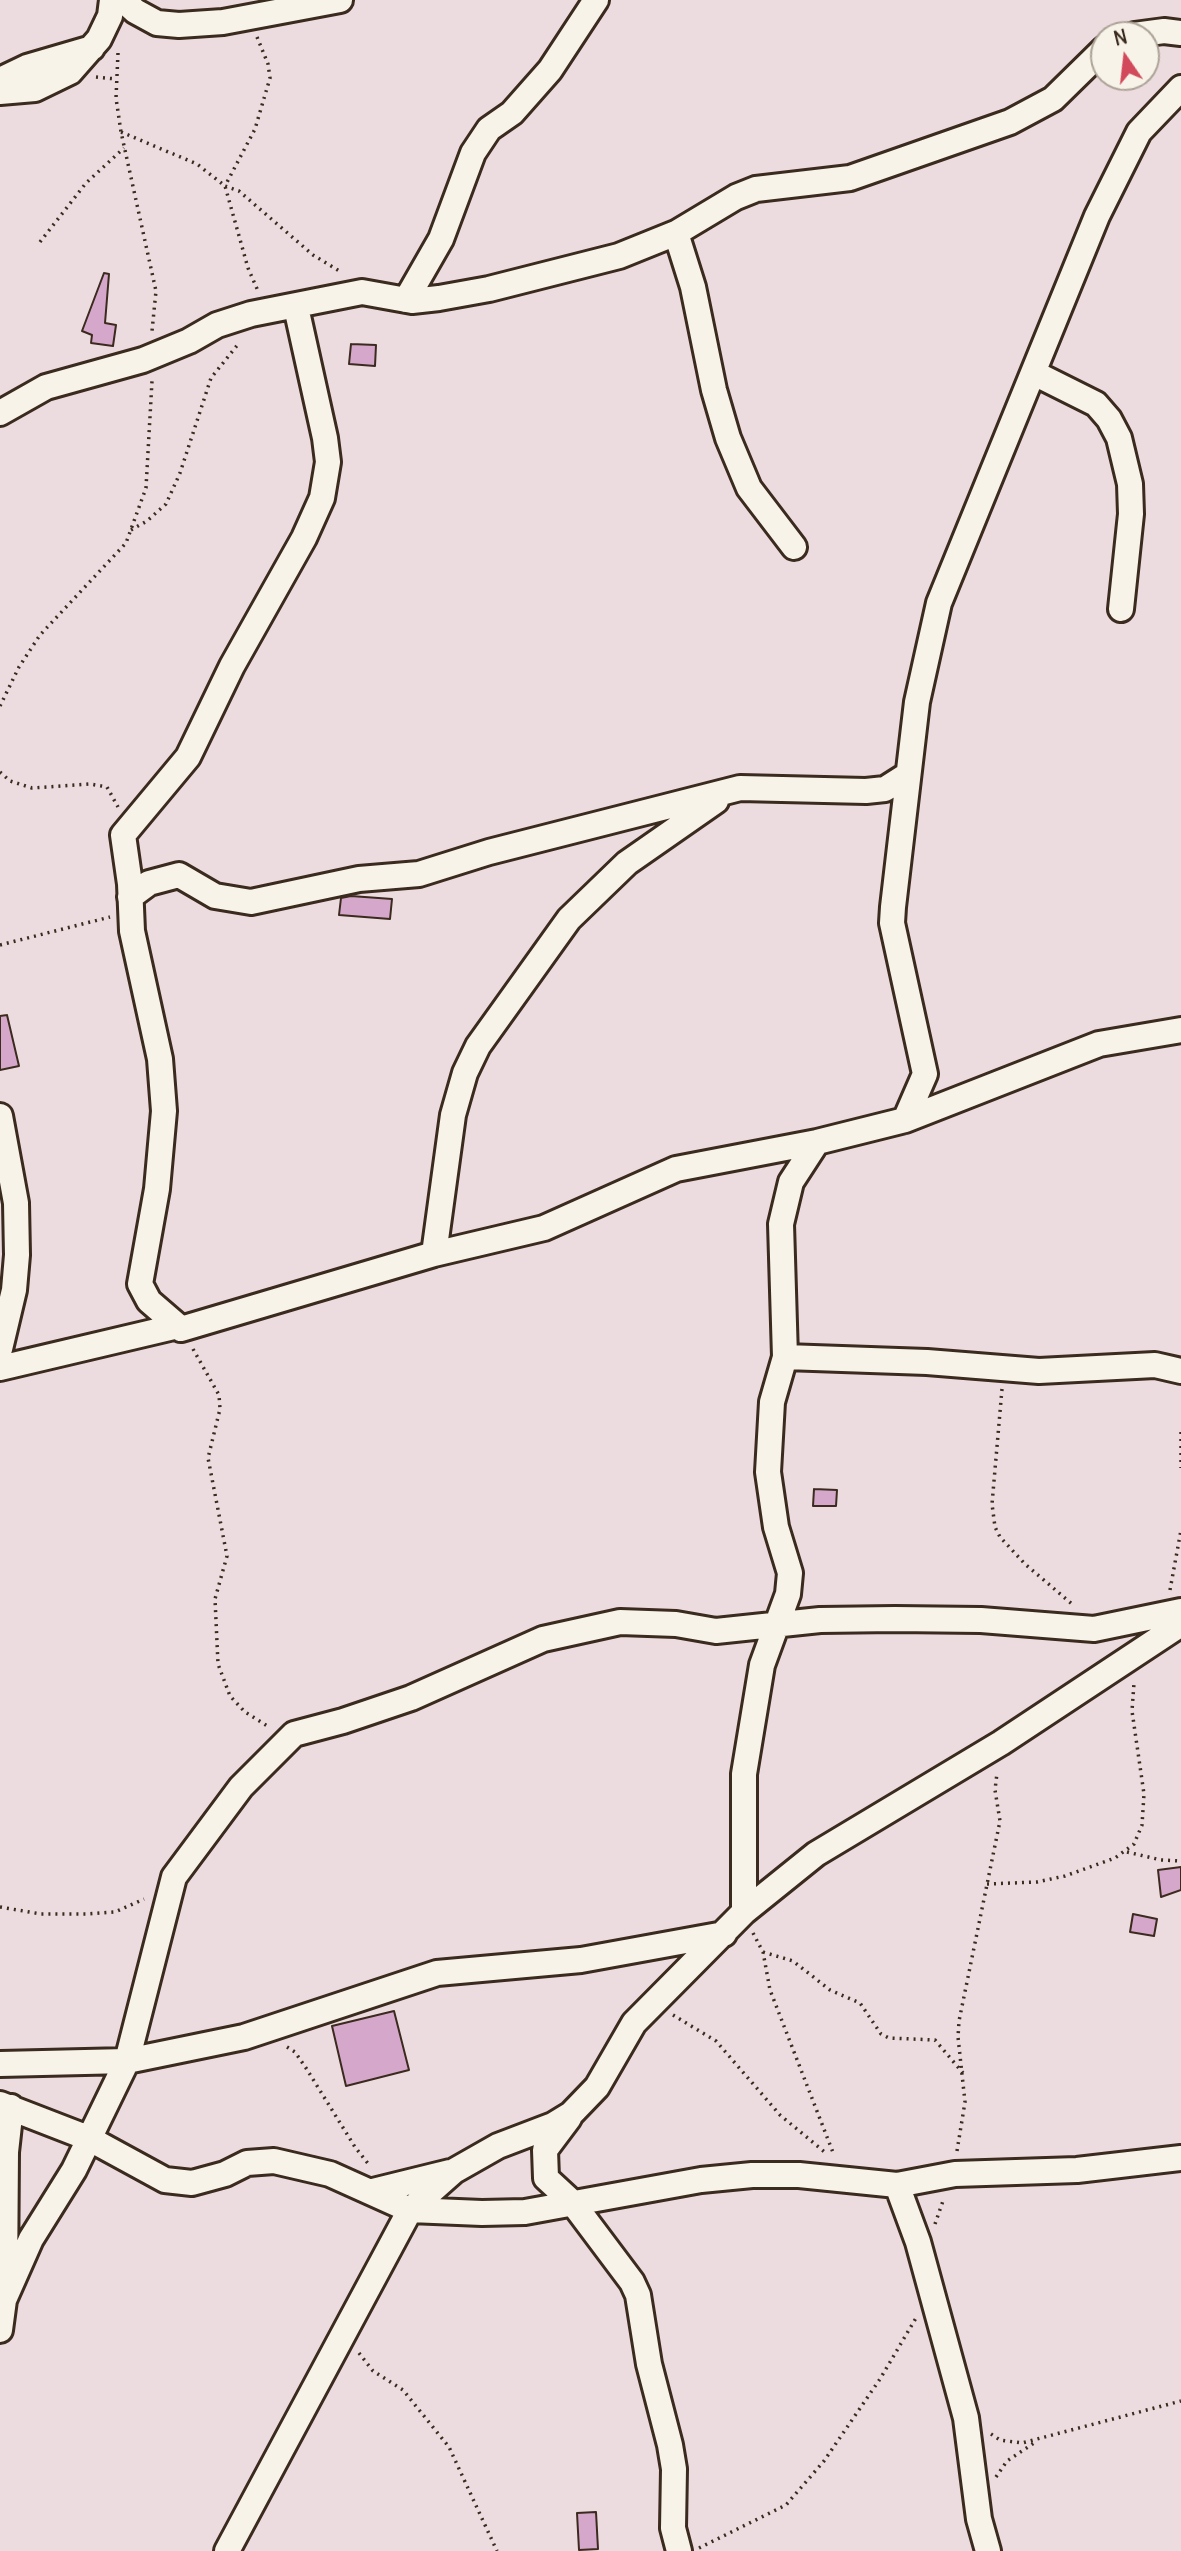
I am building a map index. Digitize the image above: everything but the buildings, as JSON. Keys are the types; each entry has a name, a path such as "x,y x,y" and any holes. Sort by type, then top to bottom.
{"street":[{"path":"0,92 35,89 70,72 92,48 115,4 156,23 179,25 242,19 340,0"},
{"path":"405,300 441,239 478,145 489,129 512,113 550,70 596,0"},
{"path":"1160,32 1181,33"},
{"path":"0,80 27,67 92,48"},
{"path":"0,412 46,387 152,357 217,325 338,296 376,293 405,300 489,289 619,256 676,233 736,197 756,189 860,175 1010,122 1053,99 1090,63"},
{"path":"905,1120 925,1074 892,923 917,702 939,603 1097,216 1139,132 1181,88"},
{"path":"676,233 693,287 714,390 728,438 749,488 794,547"},
{"path":"179,1328 149,1301 141,1284 157,1189 164,1111 160,1059 141,981 122,846 125,828 179,772 188,757 232,666 298,549 321,498 328,462 325,438 278,310"},
{"path":"1034,373 1096,404 1109,418 1119,438 1129,484 1131,514 1121,609"},
{"path":"130,903 157,880 179,876 215,896 251,902 359,878 419,874 489,852 740,788 866,791 891,787 907,775"},
{"path":"434,1254 453,1115 464,1073 497,1016 569,919 626,863 678,826 740,788"},
{"path":"0,1368 179,1328 434,1254 544,1228 676,1169 817,1142 905,1120 1099,1044 1181,1030"},
{"path":"0,1116 16,1203 17,1255 14,1290 0,1349"},
{"path":"744,1912 744,1774 762,1665 779,1625 790,1573 776,1527 768,1472 772,1402 785,1357 781,1224 791,1182 817,1142"},
{"path":"785,1357 927,1362 1039,1371 1155,1365 1181,1371"},
{"path":"789,1587 798,1603 820,1620"},
{"path":"4,2300 31,2239 74,2170 127,2061 174,1877 241,1787 294,1734 411,1698 543,1639 613,1623 676,1624 716,1631 820,1620 981,1620 1094,1629 1176,1617"},
{"path":"679,2551 673,2528 674,2469 649,2364 638,2295 632,2282 572,2202 546,2178 545,2150 571,2114 597,2087 622,2038 744,1912 816,1854 1001,1743 1176,1617"},
{"path":"0,2064 127,2061 244,2037 437,1973 581,1960 724,1934"},
{"path":"0,2330 4,2300 6,2105 88,2138 165,2180 192,2183 225,2174 247,2163 274,2161 330,2174 373,2191 410,2210 525,2212 701,2180 752,2175 799,2175 897,2185 955,2174 1077,2170 1181,2158"},
{"path":"227,2551 410,2210 454,2171 498,2146 553,2125 571,2114"},
{"path":"373,2191 454,2171"},
{"path":"897,2185 923,2259 932,2302 966,2418 979,2519 988,2551"}],"path":[{"path":"0,706 19,667 40,635 126,543 146,488 156,291 124,148 116,98 115,4"},
{"path":"131,530 166,505 180,473 211,378 278,310 255,285 225,186 255,129 270,78 262,45 242,19"},
{"path":"121,132 197,163 225,186 239,191 255,203 313,255 376,293"},
{"path":"40,242 86,183 124,148"},
{"path":"0,772 10,781 32,788 90,784 107,787 125,828"},
{"path":"0,945 94,922 130,903"},
{"path":"179,1328 219,1395 220,1409 208,1458 227,1556 215,1599 218,1664 230,1696 246,1712 264,1726 294,1734"},
{"path":"1004,1368 992,1504 995,1527 1000,1537 1025,1564 1074,1606"},
{"path":"1181,1432 1181,1468"},
{"path":"1176,1617 1181,1530"},
{"path":"987,1884 1037,1882 1065,1876 1127,1852 1135,1844 1142,1825 1144,1794 1132,1711 1135,1679"},
{"path":"923,2259 955,2174 959,2126 965,2102 959,2021 1000,1821 995,1790 1001,1743"},
{"path":"1127,1852 1160,1860 1181,1861"},
{"path":"0,1907 41,1914 115,1912 143,1899 174,1877"},
{"path":"657,1999 680,2021 716,2041 780,2115 836,2162 770,1990 763,1952 744,1912"},
{"path":"763,1952 793,1961 830,1990 860,2003 881,2034 890,2038 934,2040 964,2074"},
{"path":"244,2037 271,2042 295,2052 355,2147 372,2168 401,2185"},
{"path":"693,2551 786,2505 824,2461 880,2379 910,2324 932,2302"},
{"path":"347,2326 361,2359 402,2390 449,2447 497,2551"},
{"path":"966,2418 1000,2440 1022,2444 1181,2401"},
{"path":"996,2478 1007,2461 1042,2438"}]}
